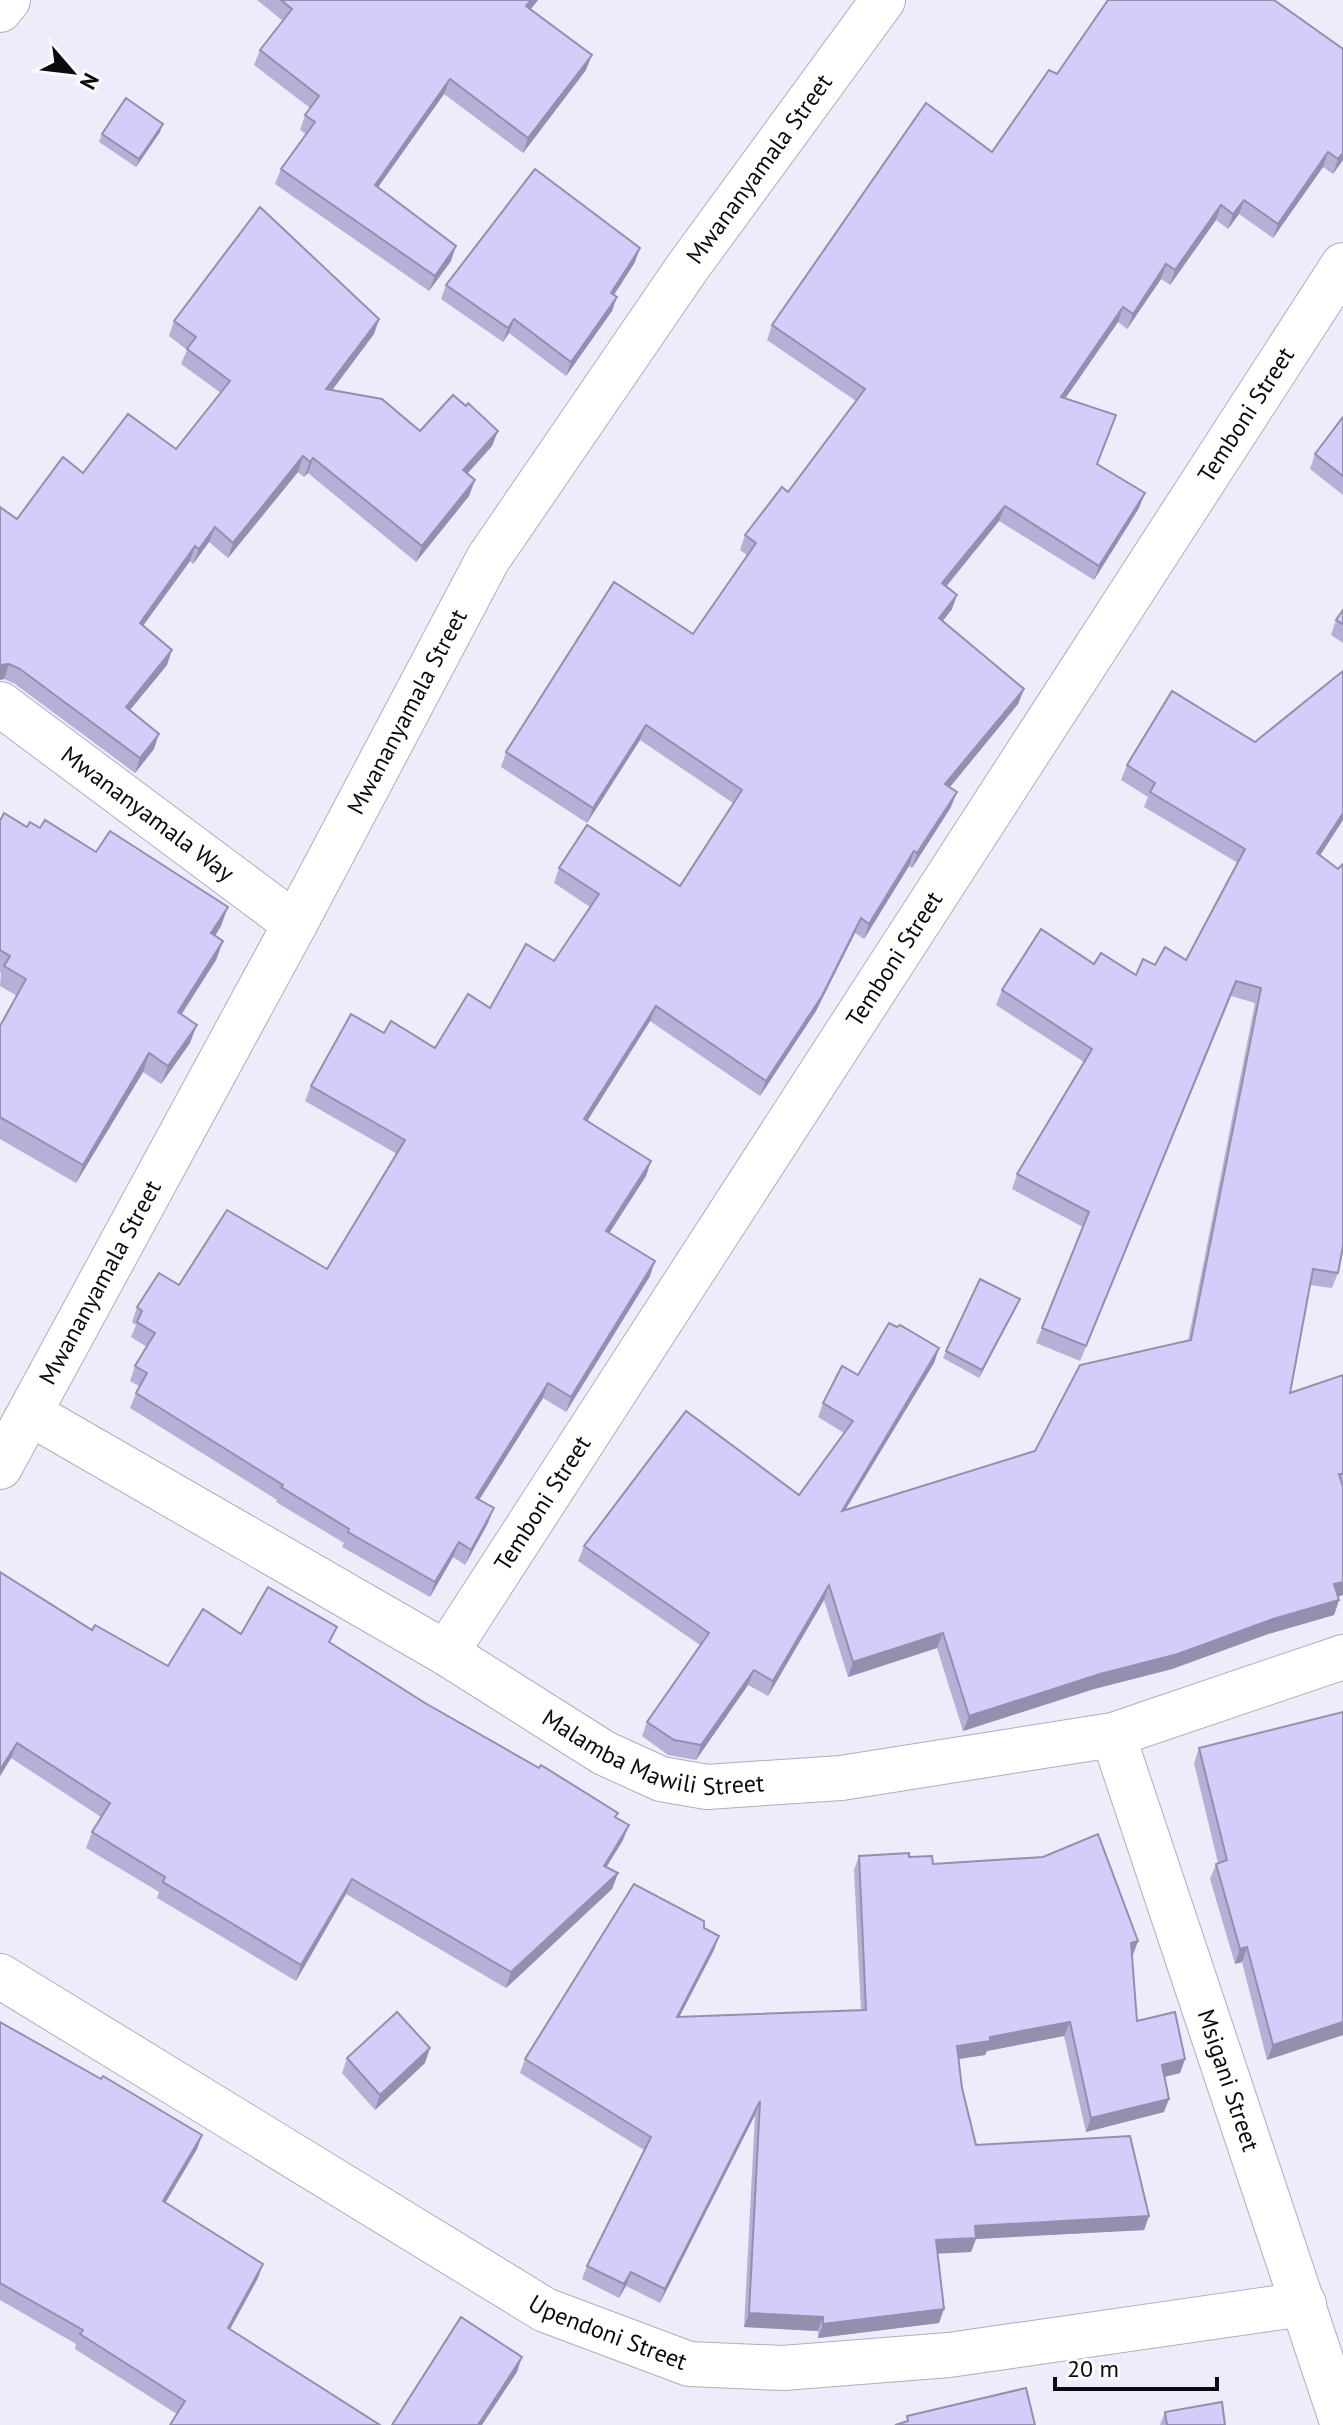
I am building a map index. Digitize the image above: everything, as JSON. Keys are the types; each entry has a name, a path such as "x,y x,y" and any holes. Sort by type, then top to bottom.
{"street":[{"path":"0,10 8,0"},
{"name":"Mwananyamala Street","path":"0,1467 295,924 488,559 687,268 883,0"},
{"name":"Temboni Street","path":"446,1653 1343,265"},
{"name":"Mwananyamala Way","path":"0,704 295,924"},
{"name":"Malamba Mawili Street","path":"31,1414 446,1653 604,1753 661,1779 707,1787 841,1778 1113,1735 1343,1657"},
{"name":"Msigani Street","path":"1113,1735 1343,2425"},
{"name":"Upendoni Street","path":"0,1976 545,2310 689,2364 783,2368 949,2355 1304,2304"}],"building":[{"path":"281,0 531,0 526,6 592,55 528,138 450,79 375,185 456,246 435,276 281,169 315,122 305,115 319,96 260,50 292,9"},
{"path":"1108,0 1274,0 1343,49 1343,153 1338,159 1328,152 1278,224 1244,200 1233,214 1221,205 1175,270 1166,264 1133,314 1123,307 1061,397 1116,415 1097,464 1145,493 1099,566 1005,506 942,583 957,595 939,618 1024,689 945,784 957,792 917,853 914,851 869,924 861,918 822,996 766,1081 656,1006 584,1119 651,1161 606,1231 655,1261 571,1397 548,1383 476,1498 494,1508 471,1550 459,1542 435,1582 348,1532 349,1529 281,1487 283,1485 136,1393 147,1373 135,1366 155,1333 137,1322 142,1311 137,1307 159,1273 179,1285 227,1210 327,1269 405,1140 311,1086 351,1014 384,1033 391,1021 435,1048 468,994 490,1008 526,944 554,961 599,894 559,868 587,825 680,886 742,790 646,725 593,808 506,752 614,582 693,634 756,543 745,535 782,487 788,492 865,389 772,325 926,103 992,152 1049,70 1057,74"},
{"path":"126,98 163,124 139,159 102,134"},
{"path":"535,169 640,248 611,293 617,297 571,362 514,319 508,328 446,285"},
{"path":"260,207 379,319 326,389 382,399 420,431 453,395 466,406 468,403 498,431 463,470 475,480 422,546 313,458 310,462 303,456 233,543 215,527 199,549 195,546 140,623 172,650 126,707 159,734 140,758 20,669 9,664 0,665 0,507 17,519 63,457 83,473 128,414 176,449 230,381 187,349 196,337 174,321"},
{"path":"1343,417 1343,476 1315,454"},
{"path":"1343,610 1343,624 1336,620"},
{"path":"1343,671 1343,813 1317,853 1338,869 1343,864 1343,1246 1338,1273 1313,1269 1290,1393 1343,1375 1343,1474 1339,1474 1343,1487 1343,1582 1334,1584 1339,1600 1273,1619 1178,1654 1100,1674 969,1716 943,1633 853,1662 829,1585 773,1681 754,1670 701,1745 674,1740 647,1722 709,1633 584,1546 686,1411 799,1495 853,1421 823,1403 842,1366 858,1375 889,1323 897,1327 900,1325 939,1348 842,1511 1035,1451 1080,1365 1191,1340 1261,988 1236,981 1086,1346 1042,1328 1089,1212 1017,1174 1092,1049 1002,990 1041,929 1094,964 1101,953 1136,975 1143,959 1155,965 1165,947 1186,960 1245,849 1150,792 1155,783 1127,765 1172,691 1255,742"},
{"path":"4,813 27,827 30,822 40,828 45,820 96,852 110,831 228,907 211,933 223,941 178,1012 197,1025 168,1066 149,1053 83,1165 0,1117 0,1026 26,979 4,966 10,956 0,950 0,819"},
{"path":"980,1279 1020,1299 982,1370 946,1351"},
{"path":"0,1572 92,1630 95,1625 168,1666 203,1609 241,1634 268,1587 337,1627 329,1642 425,1703 539,1768 541,1765 618,1813 615,1817 629,1825 604,1866 618,1873 511,1972 352,1879 301,1965 163,1882 165,1877 92,1832 110,1803 17,1743 0,1770"},
{"path":"1343,1712 1343,2022 1273,2045 1247,1947 1240,1949 1216,1864 1227,1860 1199,1748"},
{"path":"1098,1834 1138,1941 1131,1943 1137,2021 1175,2012 1185,2059 1162,2065 1169,2099 1091,2118 1070,2022 957,2046 962,2088 976,2145 1130,2136 1149,2216 975,2226 976,2238 936,2240 944,2309 823,2324 823,2317 749,2313 760,2101 665,2289 631,2272 624,2284 587,2266 651,2137 525,2059 634,1884 704,1921 704,1928 719,1936 677,2017 866,2010 859,1856 909,1853 909,1857 932,1856 933,1864 1043,1857"},
{"path":"397,2012 430,2048 380,2095 347,2058"},
{"path":"0,2022 101,2079 103,2076 202,2135 163,2201 263,2264 228,2328 380,2425 170,2425 185,2401 80,2334 83,2330 0,2283"},
{"path":"461,2317 522,2357 478,2425 392,2425"},
{"path":"1026,2388 1035,2425 895,2425 908,2421 907,2416"},
{"path":"1222,2402 1225,2425 1167,2425 1165,2412"}]}
